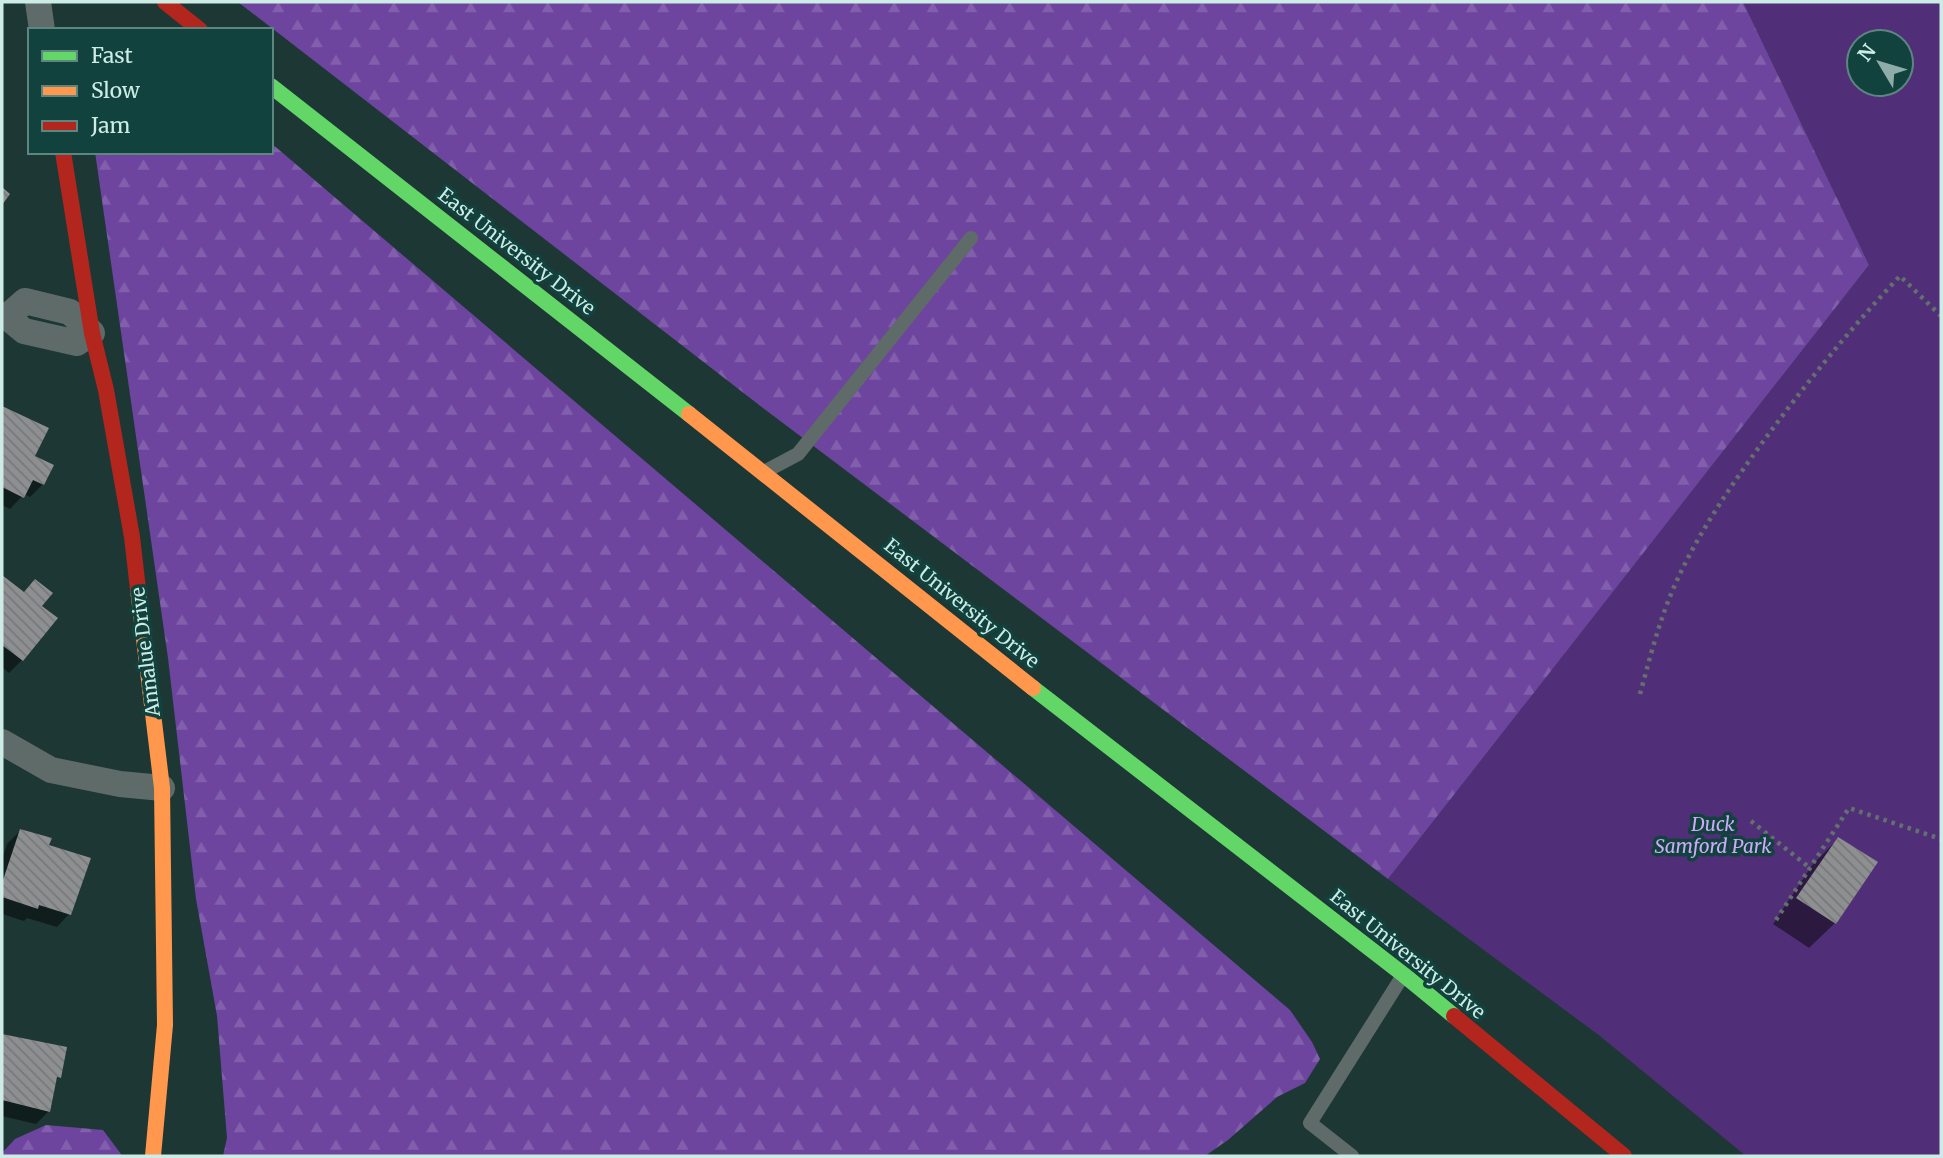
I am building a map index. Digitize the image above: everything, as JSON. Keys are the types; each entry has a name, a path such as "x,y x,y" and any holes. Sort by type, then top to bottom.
{"main road":[{"path":"165,2 198,28"},
{"name":"East University Drive","path":"273,88 764,472 1071,718 1404,975 1624,1156"},
{"name":"Annalue Drive","path":"63,154 92,333 106,390 132,537 162,788 165,1025 153,1156"}],"street":[{"path":"38,2 42,28"},
{"path":"4,316 24,331 77,343 92,333"},
{"path":"2,742 51,770 120,784 162,788"}],"lane":[{"path":"764,472 799,454 971,238"},
{"path":"1352,1156 1310,1123 1404,975"}],"path":[{"path":"1640,694 1653,645 1674,587 1714,510 1771,430 1828,358 1900,276 1941,316"},
{"path":"1776,920 1849,808 1941,839"},
{"path":"1751,821 1810,868"}],"green space":[{"path":"238,2 1743,2 1869,265 1388,879 767,411"},
{"name":"Duck Samford Park","path":"1743,2 1941,2 1941,1156 1746,1156 1600,1036 1388,879 1869,265"},
{"path":"273,145 1290,1010 1320,1059 1305,1083 1277,1097 1228,1140 1205,1156 223,1156 227,1138 217,1016 196,899 168,658 95,154 273,154"},
{"path":"46,1125 103,1130 121,1154 2,1156 15,1139"}],"building":[{"path":"2,187 10,194 2,205"},
{"path":"2,406 49,428 35,456 54,465 44,485 33,480 24,498 2,487"},
{"path":"2,575 24,592 35,579 53,593 42,606 58,618 23,661 2,645"},
{"path":"20,829 52,838 49,845 91,858 71,915 39,905 38,909 2,897 2,883"},
{"path":"1838,837 1878,862 1836,924 1796,898"},
{"path":"2,1034 67,1047 50,1112 2,1100"}],"traffic: fast":[{"path":"273,88 689,414"},
{"path":"1033,688 1454,1016"}],"traffic: slow":[{"path":"689,414 1033,688"},
{"path":"138,589 162,788 165,1025 153,1156"}],"traffic: jam":[{"path":"165,2 198,28"},
{"path":"63,154 92,333 106,390 132,537 138,589"},
{"path":"1454,1016 1624,1156"}]}
